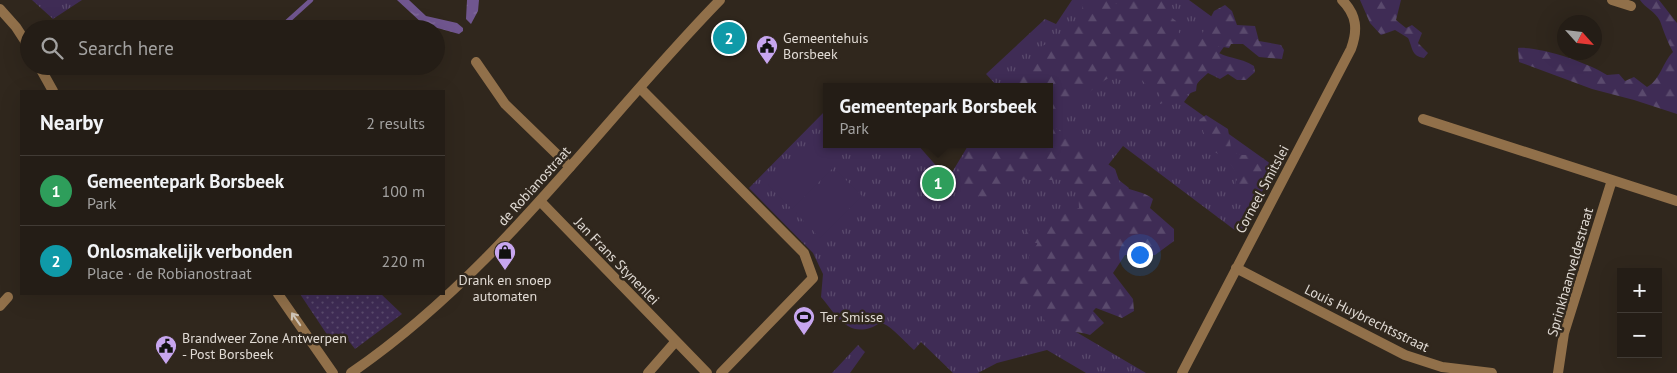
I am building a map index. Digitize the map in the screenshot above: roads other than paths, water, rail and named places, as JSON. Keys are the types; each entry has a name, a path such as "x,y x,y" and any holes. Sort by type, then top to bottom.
{"street":[{"name":"de Robianostraat","path":"351,373 429,314 489,256 540,201 672,50 720,0"},
{"name":"Corneel Smitslei","path":"1182,373 1351,49 1356,32 1354,16 1342,0"},
{"path":"1612,0 1631,6"},
{"path":"0,9 20,33"},
{"path":"476,62 505,104 570,167"},
{"path":"44,75 51,90"},
{"path":"640,88 804,253 813,278 721,373"},
{"path":"1423,119 1677,201"},
{"name":"Sprinkhaanveldestraat","path":"1558,373 1564,333 1612,180"},
{"name":"Jan Frans Stynenlei","path":"540,201 707,373"},
{"name":"Louis Huybrechtsstraat","path":"1236,268 1405,355 1442,367 1492,373"},
{"path":"279,295 333,373"},
{"path":"0,306 8,297"},
{"path":"648,373 676,341"}],"water":[{"path":"397,0 409,0 426,16 444,20 419,20"},
{"path":"467,0 479,0 478,11 471,24 466,19"},
{"path":"445,20 457,23 463,28 463,31 459,34 445,30"}],"waterway":[{"path":"289,20 311,0"}],"place":[{"name":"Onlosmakelijk verbonden","path":"729,38"},
{"name":"Gemeentehuis Borsbeek","path":"767,65"},
{"name":"Gemeentepark Borsbeek","path":"938,183"},
{"name":"Drank en snoep automaten","path":"505,271"},
{"name":"Ter Smisse","path":"804,336"},
{"name":"Brandweer Zone Antwerpen - Post Borsbeek","path":"166,365"}]}
